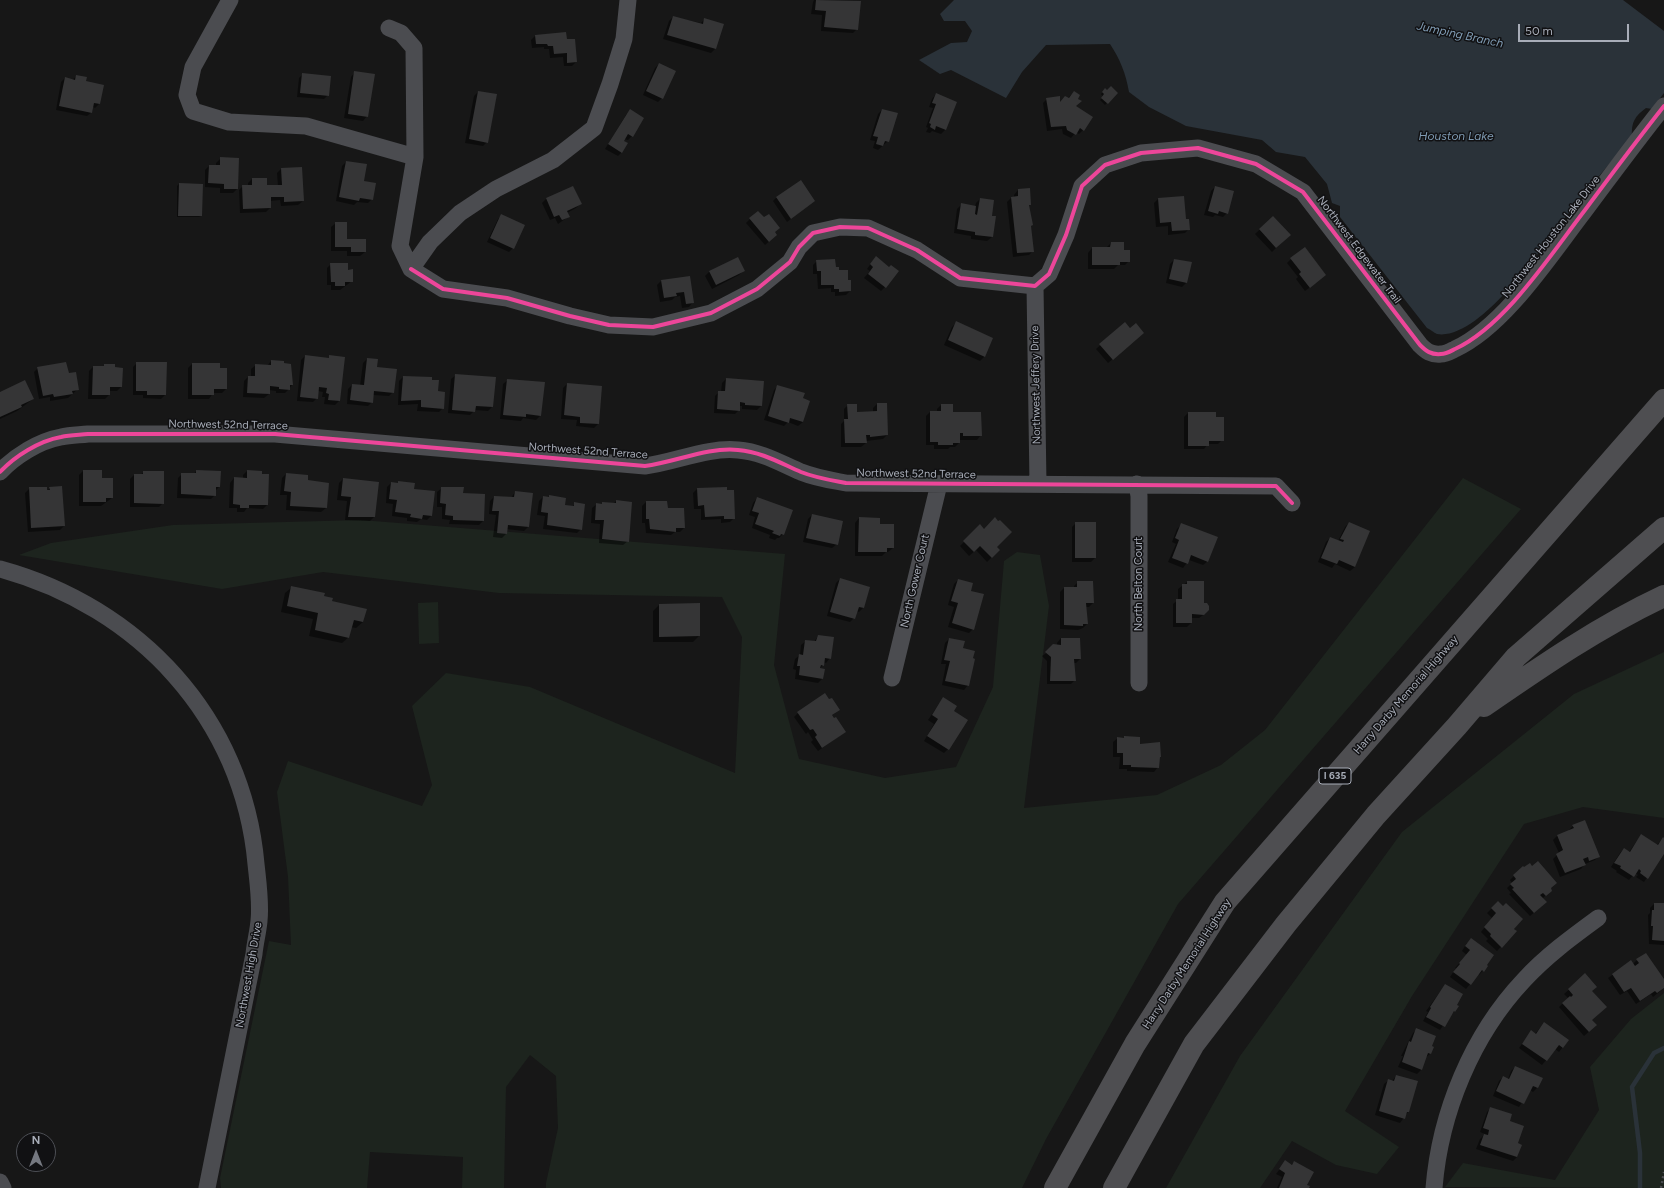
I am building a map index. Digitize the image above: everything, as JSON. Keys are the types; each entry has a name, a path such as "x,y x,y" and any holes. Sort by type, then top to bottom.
{"highway":[{"name":"Harry Darby Memorial Highway","path":"1055,1188 1136,1044 1225,902 1664,400"},
{"path":"1114,1188 1194,1044 1286,924 1376,815 1457,726 1516,657 1664,528"},
{"path":"1457,726 1548,661 1635,610 1664,596"}],"street":[{"path":"230,0 193,67 187,95 193,111 229,122 306,126 415,157"},
{"path":"411,269 430,242 460,213 496,189 553,160 594,128 624,39 632,1"},
{"path":"389,28 401,33 414,48 415,157 400,246 411,269 444,288 507,298 570,316 609,325 653,327 711,313 757,289 790,262 799,247 813,233 840,227 868,228 917,250 960,278 1035,286"},
{"name":"Northwest Houston Lake Drive","path":"1434,354 1443,354 1470,342 1498,318 1530,282 1664,106"},
{"name":"Northwest Edgewater Trail","path":"1035,286 1049,274 1066,235 1082,186 1105,165 1141,153 1198,148 1256,164 1302,192 1420,345 1427,352 1434,354"},
{"name":"Northwest Jeffery Drive","path":"1035,286 1038,484"},
{"name":"Northwest 52nd Terrace","path":"0,472 18,456 38,445 60,437 88,434 275,434 645,466 661,464 703,453 737,449 755,452 822,479 846,483 1276,486 1292,503"},
{"name":"North Gower Court","path":"892,678 939,484"},
{"name":"North Belton Court","path":"1137,484 1139,496 1138,684"},
{"name":"Northwest High Drive","path":"0,569 29,577 59,589 90,605 119,624 147,647 175,675 197,702 216,732 233,767 246,810 254,844 259,920 254,954 207,1188"},
{"path":"1434,1188 1445,1124 1454,1097 1474,1052 1491,1024 1504,1005 1528,976 1544,960 1598,918"},
{"path":"0,1182 3,1188"}],"path":[{"path":"1661,1188 1664,1172"}],"shaded area":[{"path":"1463,478 1521,509 1178,904 1046,1139 1022,1188 546,1188 558,1128 556,1076 530,1055 506,1087 504,1188 462,1188 463,1157 370,1152 367,1188 221,1188 220,1178 269,941 291,945 288,877 277,792 288,761 422,806 432,785 412,706 446,673 530,687 735,773 742,637 722,597 499,593 323,572 222,589 19,555 51,543 173,525 361,520 785,554 774,665 799,759 885,778 956,767 993,687 1004,561 1017,552 1040,555 1049,606 1024,808 1157,795 1221,765 1265,730"},
{"path":"438,602 439,643 419,644 418,603"},
{"path":"1664,652 1664,818 1583,807 1524,824 1412,996 1345,1111 1399,1147 1377,1174 1336,1165 1292,1141 1260,1188 1166,1188 1240,1056 1402,832 1574,694"},
{"path":"1664,993 1664,1188 1445,1187 1463,1163 1555,1180 1599,1110 1590,1067 1631,1019"}],"water":[{"name":"Houston Lake","path":"954,0 1623,0 1664,31 1664,93 1652,109 1646,108 1636,117 1632,127 1632,137 1581,198 1508,290 1490,309 1471,323 1454,332 1437,334 1427,328 1340,217 1340,206 1332,203 1327,184 1305,157 1276,152 1262,140 1186,126 1149,107 1129,92 1122,67 1110,44 1046,45 1022,72 1006,98 951,70 940,74 919,60 951,43 967,42 972,31 965,21 944,21 940,14"}],"building":[{"path":"816,0 861,1 858,30 824,27 826,11 815,10"},
{"path":"673,16 703,24 704,18 724,24 716,49 667,35"},
{"path":"566,32 567,39 575,39 577,62 567,63 567,53 554,54 553,46 548,46 547,44 536,44 535,35"},
{"path":"659,63 676,71 663,99 646,91"},
{"path":"354,71 375,74 368,117 348,114"},
{"path":"302,73 331,76 329,96 300,93"},
{"path":"76,75 87,77 86,81 104,85 100,104 94,103 92,113 59,106 65,77 75,80"},
{"path":"1111,86 1118,93 1108,104 1101,98 1104,94 1102,92 1105,88 1107,90"},
{"path":"478,91 497,94 488,143 469,139"},
{"path":"1074,91 1080,95 1078,99 1082,101 1076,106 1093,117 1084,131 1080,128 1076,135 1067,130 1066,126 1051,127 1046,98 1060,96 1060,102 1065,96 1069,98"},
{"path":"936,93 957,102 946,130 936,126 935,130 930,127 931,124 929,123 936,104 932,103"},
{"path":"630,109 644,118 633,137 628,134 624,141 628,143 622,153 608,144"},
{"path":"882,109 898,113 889,142 885,141 883,146 876,144 878,137 873,136"},
{"path":"220,157 239,158 238,189 224,189 224,184 208,183 209,165 220,165"},
{"path":"346,161 367,164 364,181 376,183 373,200 360,198 359,201 339,197"},
{"path":"302,167 304,201 284,202 284,197 271,197 271,208 243,209 242,185 252,185 252,178 267,178 267,185 282,185 281,168"},
{"path":"801,180 815,201 791,219 776,197"},
{"path":"179,183 203,184 202,216 178,216"},
{"path":"573,186 582,204 567,211 570,217 562,220 559,215 554,217 546,198"},
{"path":"1215,186 1234,191 1228,214 1219,211 1218,214 1208,211"},
{"path":"1030,188 1031,205 1029,205 1033,225 1031,226 1034,252 1017,253 1011,197 1018,196 1018,189"},
{"path":"1184,196 1186,219 1189,219 1190,230 1172,231 1171,222 1160,223 1158,198"},
{"path":"980,198 994,200 992,216 996,216 993,237 975,235 975,232 957,229 961,203 976,206 975,214 977,215"},
{"path":"758,211 764,217 769,214 780,228 775,232 777,235 769,242 749,218"},
{"path":"501,214 525,225 514,249 490,238"},
{"path":"1273,216 1291,235 1276,248 1259,229"},
{"path":"335,222 347,222 347,239 366,239 366,252 351,252 351,247 335,247"},
{"path":"1111,242 1124,242 1124,250 1130,250 1130,262 1120,262 1120,265 1092,265 1092,247 1110,247"},
{"path":"1305,247 1326,275 1310,288 1299,274 1301,272 1290,258"},
{"path":"876,256 889,267 891,265 899,271 886,288 868,274 873,267 870,264"},
{"path":"738,257 745,271 716,285 709,271"},
{"path":"835,259 836,267 839,267 839,270 848,270 848,280 851,280 851,291 839,292 839,289 834,289 834,285 821,285 821,271 817,271 816,260"},
{"path":"1174,259 1192,262 1187,283 1169,279"},
{"path":"330,263 348,263 348,270 353,269 353,282 345,282 345,286 335,286 335,282 331,282"},
{"path":"690,276 694,303 686,304 684,292 676,293 677,296 664,298 661,280"},
{"path":"956,321 993,338 985,357 948,340"},
{"path":"1125,322 1130,328 1136,323 1144,333 1113,360 1099,344"},
{"path":"305,355 329,358 329,355 345,357 340,401 328,400 329,394 326,393 327,388 319,387 318,399 300,397"},
{"path":"367,358 378,359 377,367 397,369 394,393 374,391 373,403 350,400 352,384 364,385"},
{"path":"271,360 284,361 284,363 291,364 293,385 290,385 290,390 270,386 270,394 247,393 248,376 255,376 255,364 271,365"},
{"path":"66,362 69,373 76,372 79,390 72,391 73,394 54,397 53,394 43,396 37,367"},
{"path":"136,362 167,362 166,395 147,395 147,391 136,391"},
{"path":"192,363 220,363 220,368 227,368 227,389 214,389 214,395 192,395"},
{"path":"104,364 115,364 115,367 123,368 122,387 110,387 110,395 92,395 93,366 104,366"},
{"path":"455,374 496,377 493,407 476,406 475,412 452,410"},
{"path":"403,376 432,377 432,380 439,380 438,391 445,392 444,409 421,407 421,400 401,401"},
{"path":"726,378 764,381 762,406 745,405 745,403 740,402 740,411 717,409 718,391 725,391"},
{"path":"507,379 545,382 541,416 526,414 526,417 503,415"},
{"path":"25,380 34,399 21,405 22,407 0,417 0,392"},
{"path":"567,383 602,386 599,424 580,423 580,417 564,415"},
{"path":"777,385 805,393 803,398 810,401 803,422 790,418 789,423 768,416"},
{"path":"877,403 887,403 888,435 870,437 870,435 866,435 867,443 845,443 844,419 848,419 847,404 857,404 857,412 877,411"},
{"path":"941,404 953,404 953,412 981,412 982,436 963,436 963,433 960,433 960,443 953,443 953,445 938,445 938,442 930,442 930,411 941,411"},
{"path":"1188,412 1216,412 1216,417 1224,417 1224,441 1209,441 1209,446 1188,446"},
{"path":"83,470 102,470 102,478 113,478 113,498 106,498 106,502 83,502"},
{"path":"196,470 221,471 220,487 216,487 216,496 181,494 181,473 196,473"},
{"path":"247,470 262,471 262,474 269,474 268,505 249,505 249,508 240,508 240,505 233,504 234,477 247,478"},
{"path":"143,471 164,471 164,504 134,503 134,474 143,474"},
{"path":"286,473 308,475 308,480 329,483 327,508 290,506 291,492 284,491"},
{"path":"343,478 379,482 375,517 348,517 351,497 341,496"},
{"path":"398,481 415,483 414,489 435,491 432,516 423,515 422,519 410,517 411,514 395,512 397,500 389,499 391,482 398,483"},
{"path":"62,486 65,526 31,528 29,487 47,487 47,490 50,490 49,487"},
{"path":"441,487 464,487 463,493 485,494 484,521 453,520 453,516 445,515 446,504 440,503"},
{"path":"727,487 727,490 734,490 735,519 724,519 724,516 705,517 704,505 698,506 697,488"},
{"path":"515,491 533,493 529,527 508,525 507,534 497,533 499,511 492,511 494,496 514,497"},
{"path":"549,495 566,498 565,505 574,506 574,502 585,504 582,530 547,525 548,513 541,512 543,496 549,497"},
{"path":"757,497 793,510 784,535 781,534 780,536 772,533 774,531 755,524 759,513 752,511"},
{"path":"616,500 632,502 629,542 602,539 604,520 595,520 596,503 616,503"},
{"path":"646,501 667,501 668,508 684,508 685,528 676,528 676,532 650,529 649,519 646,519"},
{"path":"812,514 843,521 838,545 806,538"},
{"path":"859,517 880,518 880,524 894,524 894,548 887,548 887,552 858,552"},
{"path":"995,517 1012,532 997,547 1000,550 992,558 980,546 974,552 963,541 980,524 984,529"},
{"path":"1075,522 1096,522 1096,558 1075,558"},
{"path":"1349,522 1370,531 1355,567 1339,560 1337,564 1321,558 1330,537 1343,542 1344,540 1340,539"},
{"path":"1181,523 1218,537 1208,562 1191,555 1188,564 1172,558 1179,540 1175,538"},
{"path":"840,578 870,587 864,608 859,607 855,619 830,612"},
{"path":"958,579 973,583 971,591 984,594 974,630 952,623 958,603 951,601"},
{"path":"1077,581 1093,581 1094,603 1086,603 1088,624 1083,624 1083,626 1064,625 1064,587 1077,587"},
{"path":"1187,581 1204,581 1204,603 1207,603 1209,610 1204,615 1192,614 1192,623 1176,623 1176,599 1182,599 1182,584 1187,584"},
{"path":"291,586 325,593 324,596 333,598 332,601 367,609 363,622 354,620 349,638 315,630 318,613 287,606"},
{"path":"700,603 700,636 659,637 659,604"},
{"path":"818,635 834,637 831,659 825,658 824,666 821,665 820,668 825,669 823,679 799,675 800,666 797,666 799,654 803,655 805,640 816,641"},
{"path":"949,638 965,641 963,648 975,651 973,658 975,659 969,686 945,681 950,661 944,660"},
{"path":"1061,638 1080,638 1081,659 1074,659 1076,681 1050,681 1051,657 1045,652 1053,644 1061,645"},
{"path":"825,693 829,699 832,698 840,710 832,715 834,718 836,717 846,732 822,748 815,737 817,735 813,729 810,730 797,712"},
{"path":"943,697 957,706 954,711 968,720 949,750 927,736 938,719 932,715"},
{"path":"1124,736 1140,737 1140,744 1160,742 1161,757 1159,768 1131,767 1131,765 1123,765 1123,753 1117,753 1117,737 1124,738"},
{"path":"1585,820 1600,857 1589,861 1588,857 1583,859 1586,865 1565,873 1556,854 1563,850 1557,835 1574,828 1572,825"},
{"path":"1641,834 1658,845 1663,837 1664,838 1664,854 1648,879 1640,873 1641,871 1639,869 1634,877 1620,868 1621,866 1614,863 1624,848 1630,852"},
{"path":"1538,861 1557,883 1551,888 1552,891 1546,896 1543,893 1540,895 1547,902 1534,913 1512,889 1514,888 1510,884 1516,879 1513,875 1523,866 1524,867 1530,863 1532,866"},
{"path":"1498,901 1503,906 1506,903 1523,919 1514,929 1517,931 1502,948 1490,936 1491,934 1484,927 1496,913 1491,908"},
{"path":"1654,903 1664,903 1664,941 1652,940 1653,926 1651,926"},
{"path":"1471,938 1494,955 1484,972 1482,970 1471,985 1453,972 1470,950 1465,946"},
{"path":"1646,953 1664,979 1664,988 1657,993 1655,991 1640,1001 1631,988 1624,992 1612,974 1631,960 1635,966 1639,963 1636,959"},
{"path":"1585,973 1597,987 1592,991 1607,1007 1592,1020 1597,1025 1589,1032 1562,1003 1573,995 1568,989"},
{"path":"1445,984 1463,994 1457,1005 1459,1006 1455,1012 1454,1011 1445,1027 1426,1017 1431,1008 1430,1007"},
{"path":"1544,1022 1569,1040 1563,1048 1559,1045 1547,1061 1522,1044 1531,1030 1536,1034"},
{"path":"1416,1028 1436,1036 1432,1046 1434,1047 1431,1054 1428,1053 1422,1070 1402,1062 1409,1041 1411,1042"},
{"path":"1515,1066 1543,1078 1538,1088 1533,1086 1524,1104 1496,1091 1503,1076 1509,1079"},
{"path":"1396,1075 1418,1081 1409,1112 1407,1112 1405,1119 1379,1111 1388,1079 1394,1081"},
{"path":"1490,1107 1512,1114 1510,1121 1524,1126 1518,1143 1522,1145 1517,1157 1480,1145 1484,1134 1488,1135 1489,1130 1483,1128"},
{"path":"1285,1160 1292,1165 1294,1161 1314,1172 1307,1185 1310,1186 1309,1188 1279,1188 1285,1173 1279,1169"}],"waterway":[{"name":"Jumping Branch","path":"1640,1188 1640,1153 1632,1087 1654,1053 1664,1048"}],"cycle path":[{"path":"411,269 443,289 507,298 570,316 609,325 653,327 711,313 757,289 790,262 799,247 813,233 840,227 868,228 917,250 960,278 1035,286 1049,274 1066,235 1082,186 1105,165 1141,153 1198,148 1256,164 1303,192 1420,345 1432,353 1443,354 1452,351 1474,338 1492,324 1509,307 1542,267 1664,106"},
{"path":"0,472 13,460 28,450 44,442 68,436 88,434 275,434 645,466 703,453 738,450 763,455 812,476 846,483 1276,486 1292,503"}]}
